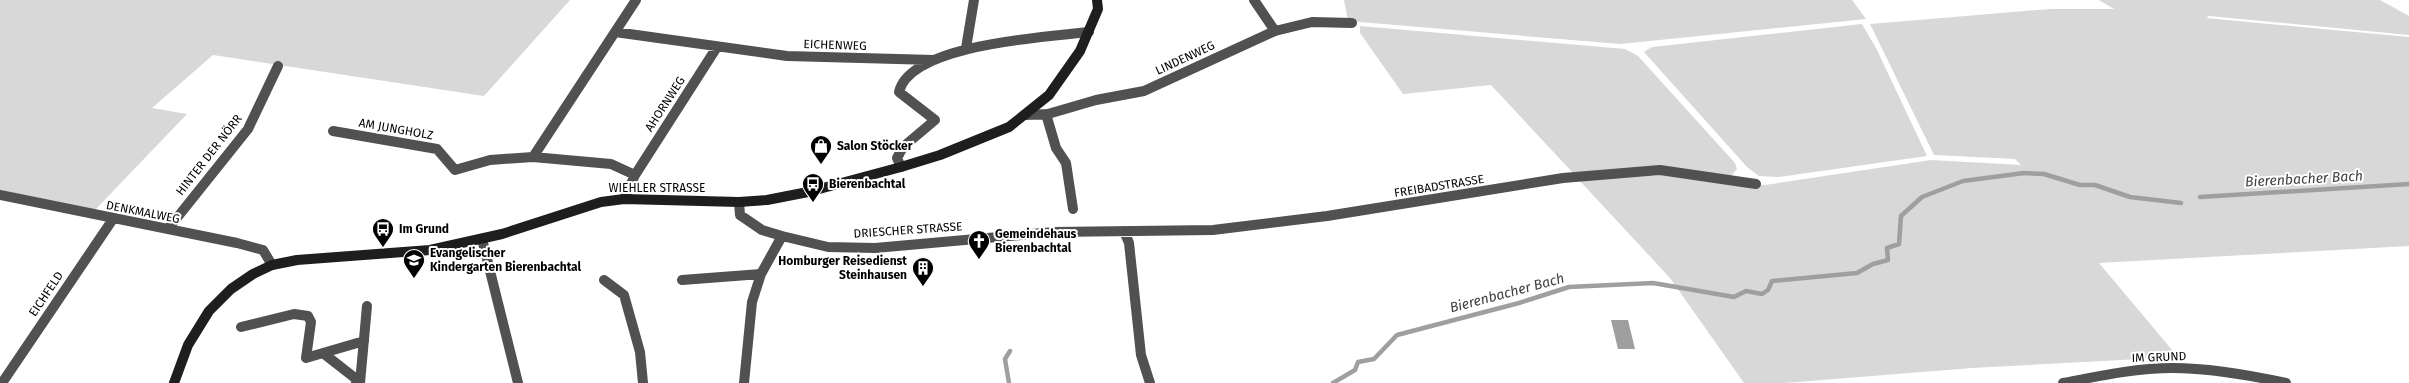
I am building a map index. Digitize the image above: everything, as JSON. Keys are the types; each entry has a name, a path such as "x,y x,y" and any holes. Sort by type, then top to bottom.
{"main road":[{"name":"WIEHLER STRASSE","path":"174,383 188,344 209,311 238,284 272,265 297,260 430,250 482,239 601,202 624,199 740,202 767,200 808,192 901,168 940,155 1009,127 1049,95 1063,76 1089,32 1098,9 1097,0"}],"street":[{"path":"533,157 636,0"},
{"path":"966,48 974,0"},
{"path":"1254,0 1275,31"},
{"name":"LINDENWEG","path":"1026,115 1046,114 1096,100 1144,91 1275,31 1312,22 1352,23"},
{"name":"EICHENWEG","path":"616,32 787,56 934,60 966,48 1089,32"},
{"name":"AHORNWEG","path":"635,175 717,47"},
{"path":"901,168 897,158 904,147 935,120 899,92 901,83 906,76 934,60"},
{"name":"HINTER DER NÖRR","path":"168,229 248,129 278,66"},
{"path":"1046,114 1056,148 1066,163 1072,209"},
{"name":"AM JUNGHOLZ","path":"333,131 437,148 455,170 490,160 533,157 611,164 635,175"},
{"name":"FREIBADSTRASSE","path":"1124,232 1213,230 1327,216 1563,178 1660,170 1756,184"},
{"path":"624,199 635,175"},
{"name":"DENKMALWEG","path":"0,195 263,250 272,265"},
{"name":"DRIESCHER STRASSE","path":"740,202 740,215 762,230 828,247 874,248 1054,232 1124,232"},
{"name":"EICHFELD","path":"2,383 113,219"},
{"path":"1124,232 1130,243 1141,355 1150,383"},
{"path":"744,383 752,302 761,274 782,236"},
{"path":"482,239 488,270 518,383"},
{"path":"682,280 761,274"},
{"path":"604,280 624,295 640,352 643,383"},
{"path":"359,383 367,306"},
{"path":"241,327 302,314 308,316 311,322 306,358 364,341"},
{"path":"323,353 359,383"},
{"name":"IM GRUND","path":"2063,383 2116,373 2173,368 2246,375 2286,383"}],"shaded area":[{"path":"0,0 570,0 484,96 213,55 152,108 187,114 95,210 0,190"},
{"path":"1344,0 1852,0 1866,19 1620,44 1348,21"},
{"path":"2099,0 2380,0 2409,16 2409,35 2209,16 2206,18 2409,37 2409,246 2099,263 2178,357 1972,368 1785,383 1744,383 1670,278 1579,180 1665,175 1765,185 1931,160 2021,165 2015,159 1934,155 1870,24 2050,9 2114,9"},
{"path":"1862,24 1877,50 1927,156 1779,177 1759,176 1747,167 1644,52 1652,47"},
{"path":"1360,26 1625,49 1638,56 1735,163 1737,169 1731,176 1711,174 1574,174 1491,85 1403,94 1360,33"},
{"path":"1611,320 1628,320 1635,349 1618,349"}],"waterway":[{"name":"Bierenbacher Bach","path":"1333,383 1355,370 1358,362 1374,359 1397,335 1519,303 1569,287 1653,283 1734,297 1746,291 1762,294 1768,290 1772,281 1857,273 1873,264 1888,260 1887,248 1899,244 1901,216 1922,197 1963,181 2024,173 2044,174 2080,185 2095,185 2130,197 2181,203"},
{"name":"Bierenbacher Bach","path":"2200,197 2409,184"},
{"path":"1009,383 1005,359 1010,351"}],"place":[{"name":"Salon Stöcker","path":"821,165"},
{"name":"Bierenbachtal","path":"813,203"},
{"name":"Im Grund","path":"383,248"},
{"name":"Gemeindehaus Bierenbachtal","path":"979,260"},
{"name":"Evangelischer Kindergarten Bierenbachtal","path":"414,279"},
{"name":"Homburger Reisedienst Steinhausen","path":"923,287"}]}
